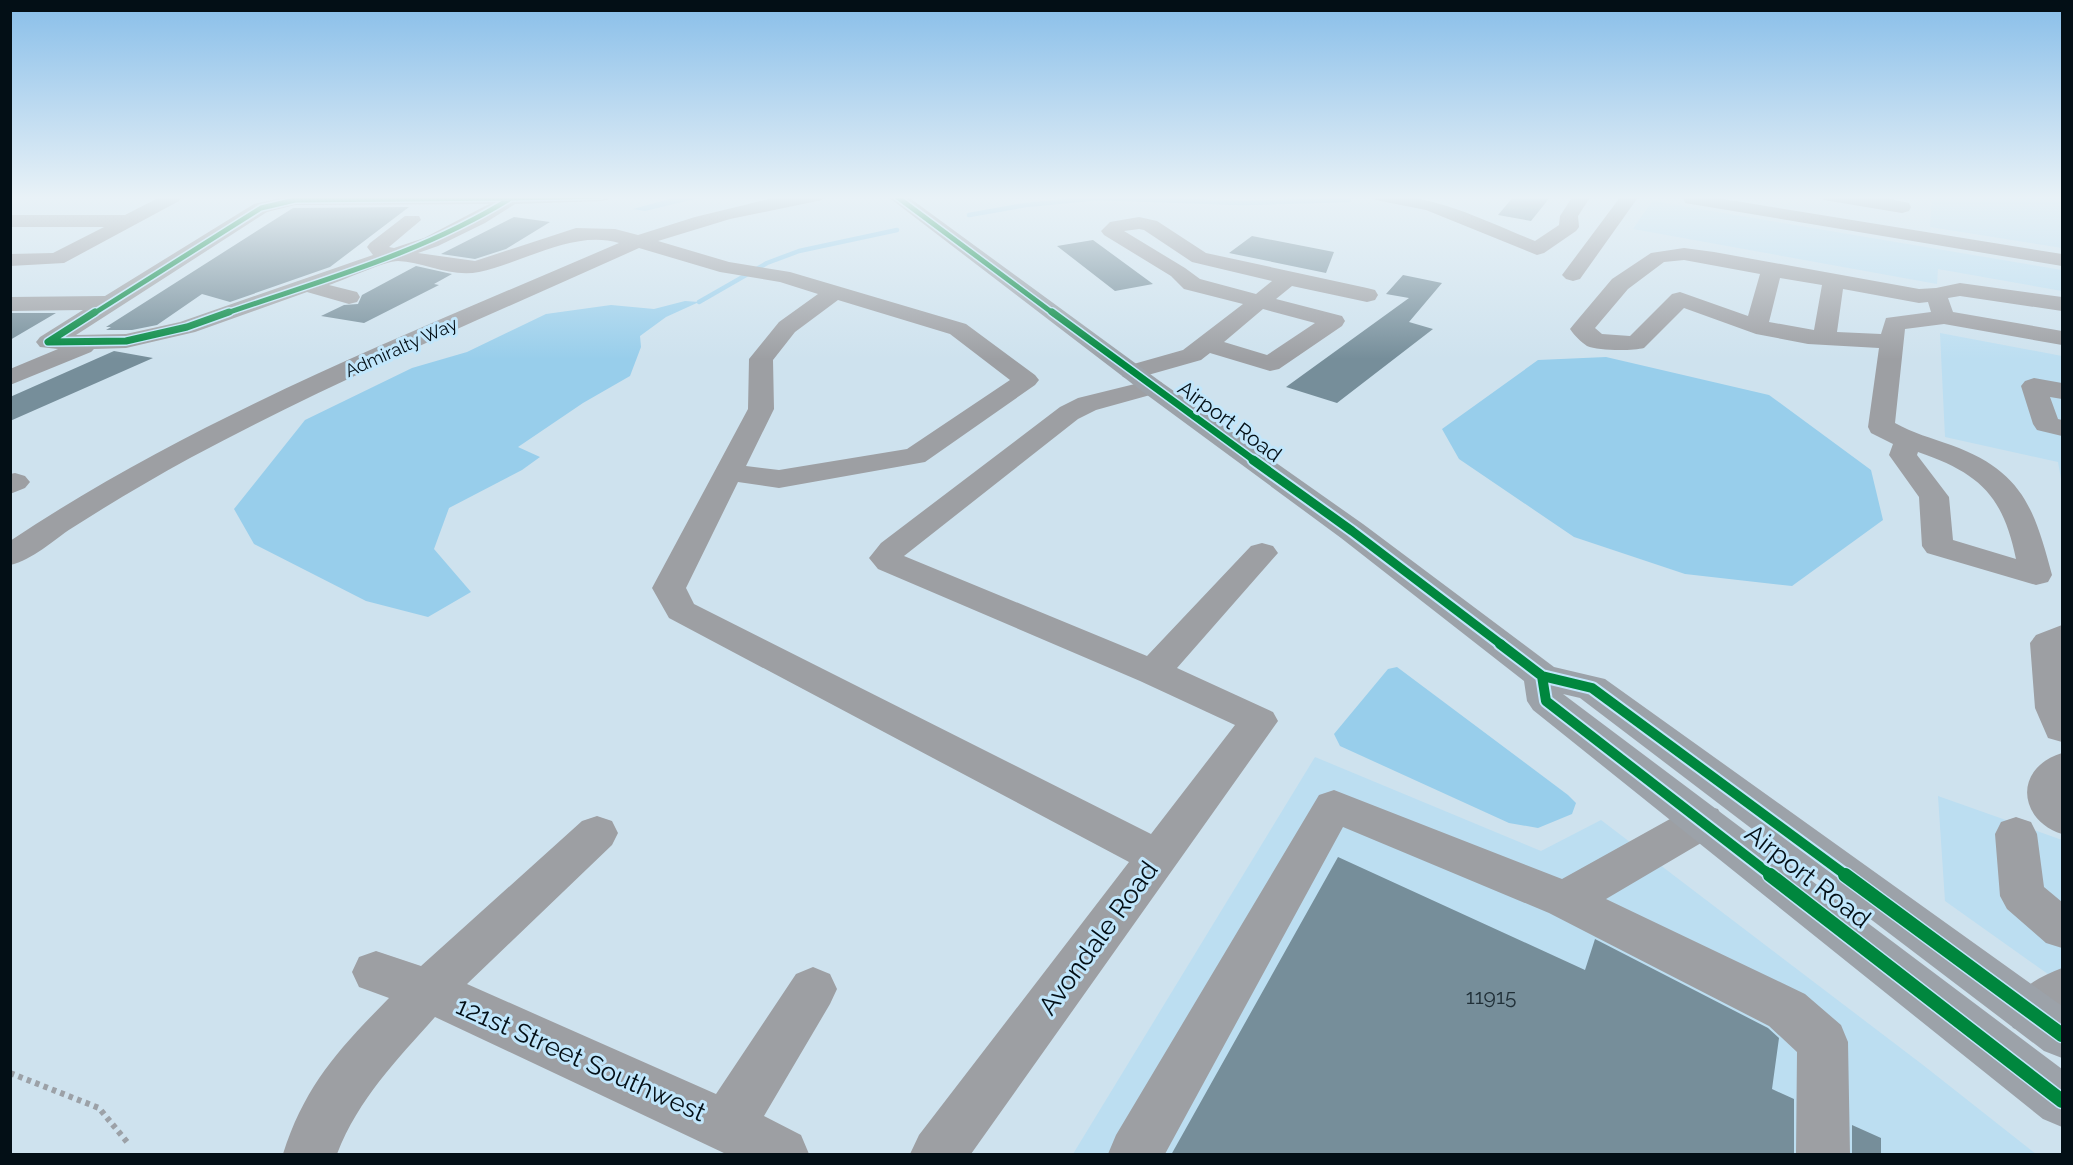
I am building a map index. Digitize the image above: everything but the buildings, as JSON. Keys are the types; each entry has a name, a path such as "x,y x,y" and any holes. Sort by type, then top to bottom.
{"main road":[{"name":"Airport Road","path":"969,250 1352,531 1542,676 1592,688 2052,1012"},
{"name":"Airport Road","path":"1542,676 1546,700 2062,1101"}],"street":[{"path":"10,260 57,259 73,250"},
{"path":"10,359 48,342 192,250"},
{"path":"379,250 434,263 475,267 529,250"},
{"path":"48,342 92,343 156,336 404,250"},
{"name":"Admiralty Way","path":"10,556 125,481 255,413 619,250"},
{"path":"662,250 727,268 783,276 958,329 1026,380 915,456 779,479 729,472"},
{"path":"1143,250 1178,272 1192,285 1260,302 1340,316 1261,371 1207,344"},
{"path":"1188,250 1199,258 1367,295"},
{"path":"1573,275 1591,250"},
{"path":"2028,250 2062,260"},
{"path":"1695,279 1636,343 1596,341 1582,329 1624,281 1664,255 1682,254 1695,279 1756,327 1790,335 1892,342"},
{"path":"1178,272 1199,258"},
{"path":"356,267 390,276"},
{"path":"1756,327 1772,270"},
{"path":"1624,281 1652,290 1695,279 1772,270 1919,296 1940,306 2021,331 2062,338"},
{"path":"1262,553 1153,672 889,562 885,558 892,550 1069,413 1192,355 1288,279"},
{"path":"1824,338 1833,281"},
{"path":"305,285 349,297"},
{"path":"1908,441 1903,455 1934,497 1938,546 2036,575 2020,516 1999,484 1969,464 1934,447 1908,441 1881,427 1894,323 1940,306 1960,290 2062,304"},
{"path":"835,292 787,327 761,359 760,409 669,588 681,611 1158,856"},
{"path":"2021,331 2030,299"},
{"path":"10,304 107,303"},
{"path":"10,378 92,343"},
{"path":"2057,430 2034,386 2062,391"},
{"path":"704,521 779,479"},
{"path":"2062,636 2048,643 2054,708 2062,728"},
{"name":"Avondale Road","path":"938,1155 1259,721 1153,672"},
{"path":"2062,768 2048,780 2050,804 2062,818"},
{"path":"1135,1155 1334,806 1565,900 1787,1010 1823,1042 1823,1155"},
{"path":"1565,900 1703,821"},
{"path":"310,1155 327,1111 356,1068 428,990 597,833"},
{"path":"2016,834 2023,896 2062,929"},
{"name":"121st Street Southwest","path":"376,972 428,990 727,1126 782,1155"},
{"path":"727,1126 813,989"}],"path":[{"path":"10,1073 99,1108 128,1142"}],"shaded area":[{"path":"1751,250 1945,250 2062,270 2062,291 1938,269 1937,284"},
{"path":"685,301 699,302 666,317 640,336 641,347 630,376 583,403 518,447 540,457 522,470 449,508 434,549 471,592 428,617 366,601 254,544 234,509 305,420 412,368 467,352 546,314 611,305 654,309"},
{"path":"1940,333 2062,356 2062,484 2058,462 1945,437"},
{"path":"1606,357 1769,395 1871,470 1883,520 1792,586 1685,574 1574,537 1459,459 1442,429 1538,360"},
{"path":"1397,667 1568,795 1576,803 1572,814 1538,828 1509,823 1340,746 1334,734 1388,669"},
{"path":"1315,757 1541,851 1601,820 2036,1154 1073,1154"},
{"path":"1938,796 2062,840 2062,984 1945,901"}],"waterway":[{"path":"699,302 767,263 802,250"}],"cycle path":[{"path":"194,250 48,342 126,341 187,327 407,250"},
{"path":"969,250 1152,387 1352,531 1542,676 1592,688 2062,1035"},
{"path":"1542,676 1546,701 2062,1101"}]}
